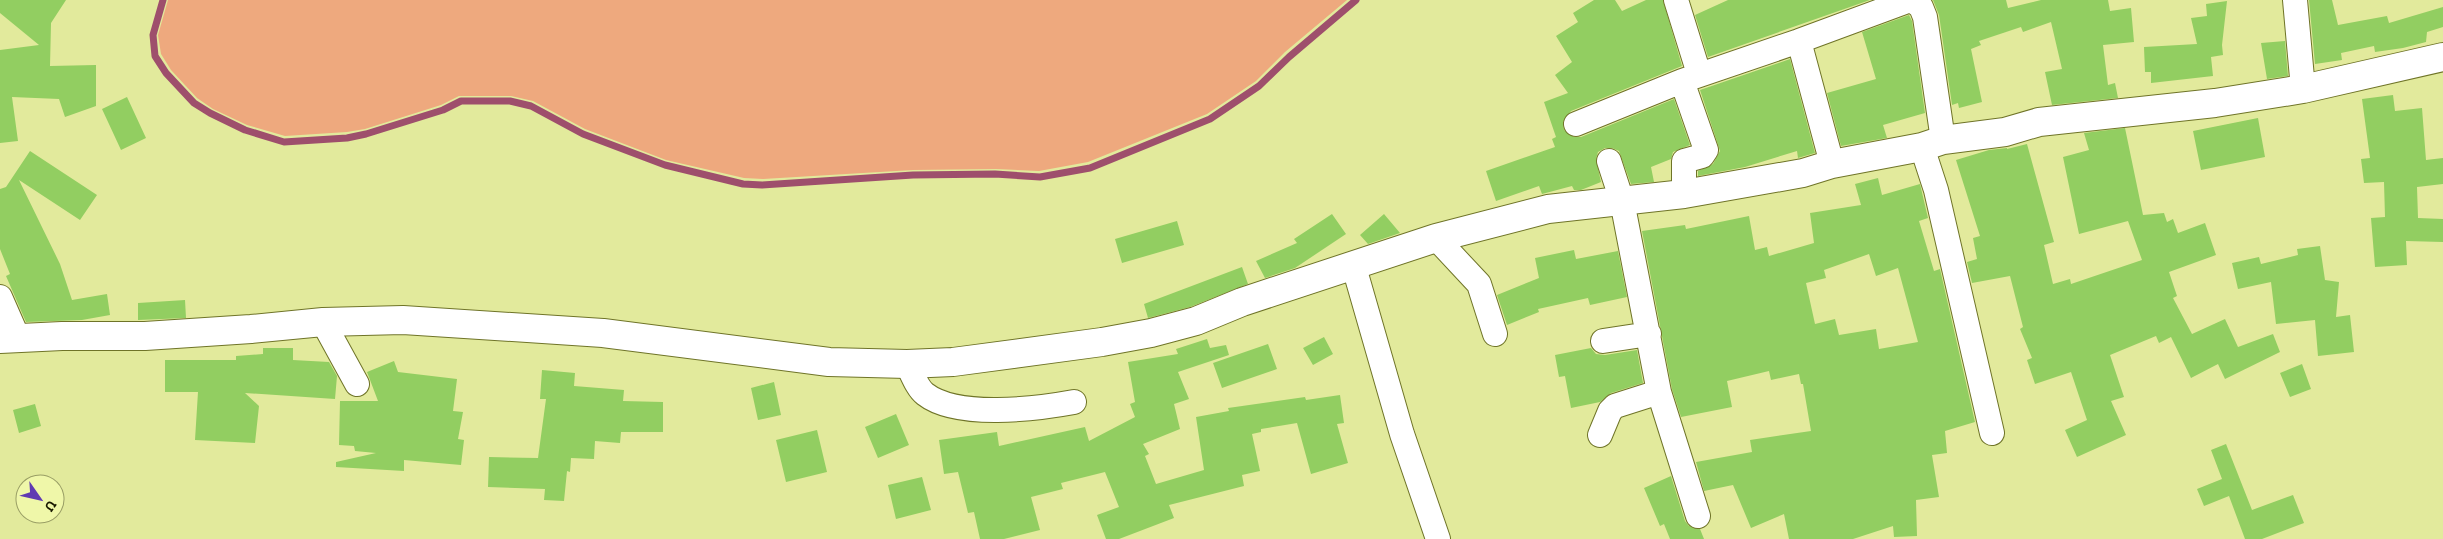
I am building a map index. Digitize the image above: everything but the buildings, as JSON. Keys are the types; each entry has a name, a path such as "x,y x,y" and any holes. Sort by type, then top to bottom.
{"street":[{"path":"1676,0 1690,78 1706,150 1702,156 1686,160 1683,164 1684,194"},
{"path":"1576,124 1690,78 1911,0 1920,7 1925,17 1936,190 1992,433"},
{"path":"2295,0 2303,89"},
{"path":"1799,41 1832,164"},
{"path":"0,297 9,338 145,336 323,322 403,320 603,333 829,362 907,364 953,362 1102,342 1151,333 1196,321 1242,302 1354,267 1436,238 1548,209 1684,194 1803,173 1832,164 2005,132 2040,122 2215,103 2303,89 2443,57"},
{"path":"1610,161 1622,201 1659,392 1698,516"},
{"path":"1436,238 1479,284 1495,334"},
{"path":"1354,267 1402,434 1438,539"},
{"path":"323,322 357,384"},
{"path":"1603,341 1649,334"},
{"path":"907,364 923,393 943,402 966,408 1014,411 1074,402"},
{"path":"1600,435 1610,411 1615,406 1659,392"}],"shaded area":[{"path":"168,0 1347,0 1285,52 1256,81 1207,114 1088,162 1039,171 996,169 913,170 763,179 744,178 666,160 585,129 533,101 511,96 459,96 441,105 365,129 347,132 285,136 247,125 213,109 197,98 171,70 161,54 158,35"}],"waterway":[{"path":"163,0 153,35 155,56 166,73 194,103 245,130 284,142 347,138 443,110 461,101 510,101 531,106 583,134 665,165 743,184 762,185 913,175 995,174 1040,177 1090,168 1210,119 1259,86 1289,57 1356,0"}]}
